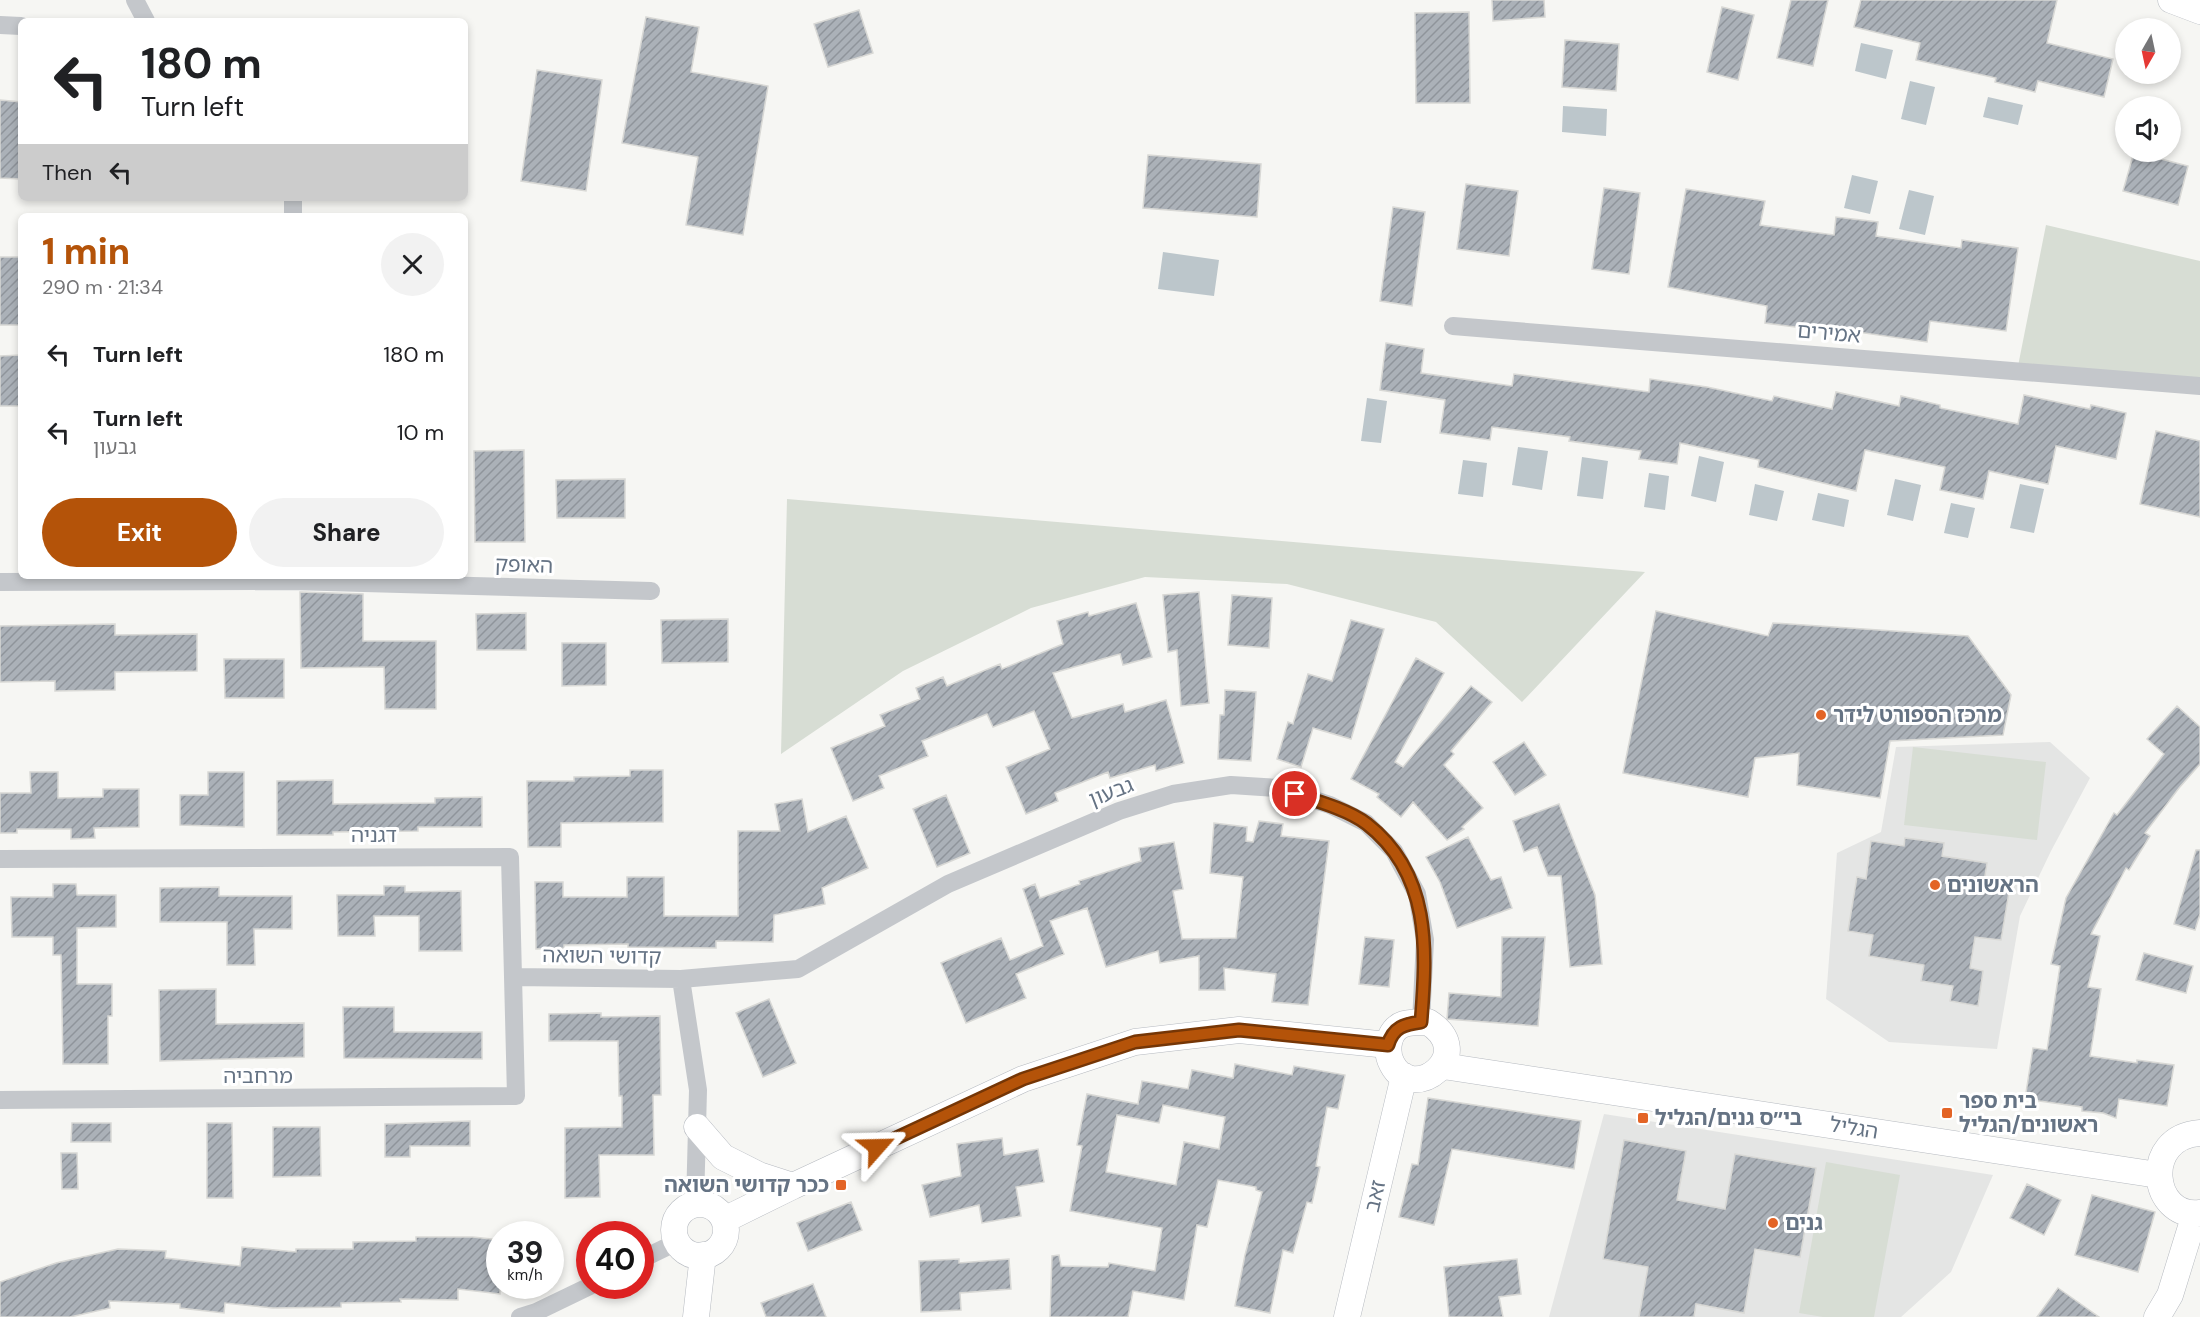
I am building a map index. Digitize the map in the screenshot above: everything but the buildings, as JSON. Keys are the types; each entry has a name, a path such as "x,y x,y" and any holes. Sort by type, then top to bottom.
{"street":[{"path":"135,0 143,18"},
{"path":"2171,0 2200,11"},
{"path":"0,25 18,26"},
{"name":"אמירים","path":"1454,326 2200,386"},
{"name":"האופק","path":"0,582 218,579"},
{"name":"האופק","path":"319,579 651,591"},
{"name":"גבעון","path":"681,979 798,969 948,884 1119,812 1173,794 1231,785 1278,788 1330,806 1366,823 1394,851 1417,894 1425,940 1421,1022"},
{"name":"דגניה","path":"0,859 510,857 516,1096"},
{"name":"קדושי השואה","path":"513,977 681,979 698,1090 694,1204"},
{"path":"1421,1022 1428,1022 1443,1035 1445,1057 1433,1075 1424,1079 1413,1079 1404,1076 1392,1065 1388,1045 1395,1030 1403,1024 1421,1022"},
{"path":"724,1220 1023,1079 1135,1042 1239,1030 1388,1045"},
{"name":"הגליל","path":"1445,1057 2160,1167"},
{"name":"זאב","path":"1347,1317 1404,1076"},
{"name":"מרחביה","path":"0,1100 516,1096"},
{"path":"697,1126 723,1157 759,1175 793,1186"},
{"path":"2157,1317 2170,1295 2197,1214 2173,1204 2164,1194 2160,1167 2166,1149 2177,1139 2200,1133"},
{"path":"704,1204 712,1207 724,1220 724,1239 712,1252 703,1255 690,1254 676,1242 675,1221 686,1207 704,1204"},
{"path":"654,1253 676,1242"},
{"path":"696,1317 703,1255"},
{"path":"520,1317 576,1293"}],"shaded area":[{"path":"1861,43 1893,50 1886,79 1855,71"},
{"path":"1910,81 1935,87 1926,125 1901,119"},
{"path":"1988,97 2023,105 2018,125 1983,117"},
{"path":"1563,106 1607,109 1606,136 1562,132"},
{"path":"1852,175 1878,181 1870,214 1844,208"},
{"path":"1909,190 1934,196 1925,235 1899,229"},
{"path":"2046,225 2200,261 2200,386 2017,371"},
{"path":"1163,252 1219,260 1214,296 1158,289"},
{"path":"1367,398 1387,401 1381,443 1361,441"},
{"path":"1518,447 1548,451 1542,490 1512,485"},
{"path":"1699,456 1724,462 1716,502 1691,496"},
{"path":"1582,457 1608,461 1603,499 1577,496"},
{"path":"1463,460 1487,463 1483,497 1458,494"},
{"path":"1649,473 1669,476 1665,510 1644,507"},
{"path":"1895,479 1921,485 1913,521 1887,515"},
{"path":"1755,484 1784,491 1777,521 1749,515"},
{"path":"2020,484 2044,489 2034,533 2010,528"},
{"path":"1818,493 1849,500 1844,527 1812,520"},
{"path":"787,499 1645,572 1522,702 1436,622 1287,584 1145,577 1031,608 903,671 781,754"},
{"path":"1951,503 1975,508 1968,538 1944,533"},
{"name":"הראשונים","path":"2050,742 2090,778 2020,916 1997,1049 1889,1042 1826,999 1837,853 1881,832 1896,747"},
{"path":"1913,747 2046,762 2037,840 1904,825"},
{"name":"גנים","path":"1604,1114 1993,1175 1951,1272 1901,1317 1549,1317"},
{"path":"1826,1162 1900,1175 1874,1317 1823,1317 1799,1313"}],"place":[{"name":"מרכז הספורט לידר","path":"1821,715"},
{"name":"הראשונים","path":"1935,885"},
{"name":"בית ספר ראשונים/הגליל","path":"1947,1113"},
{"name":"בי״ס גנים/הגליל","path":"1643,1118"},
{"name":"ככר קדושי השואה","path":"841,1185"},
{"name":"גנים","path":"1773,1223"}],"route":[{"path":"877,1147 1023,1079 1135,1042 1239,1030 1388,1045 1395,1030 1403,1024 1421,1022 1425,940 1417,894 1394,851 1366,823 1330,806 1295,794"}]}
